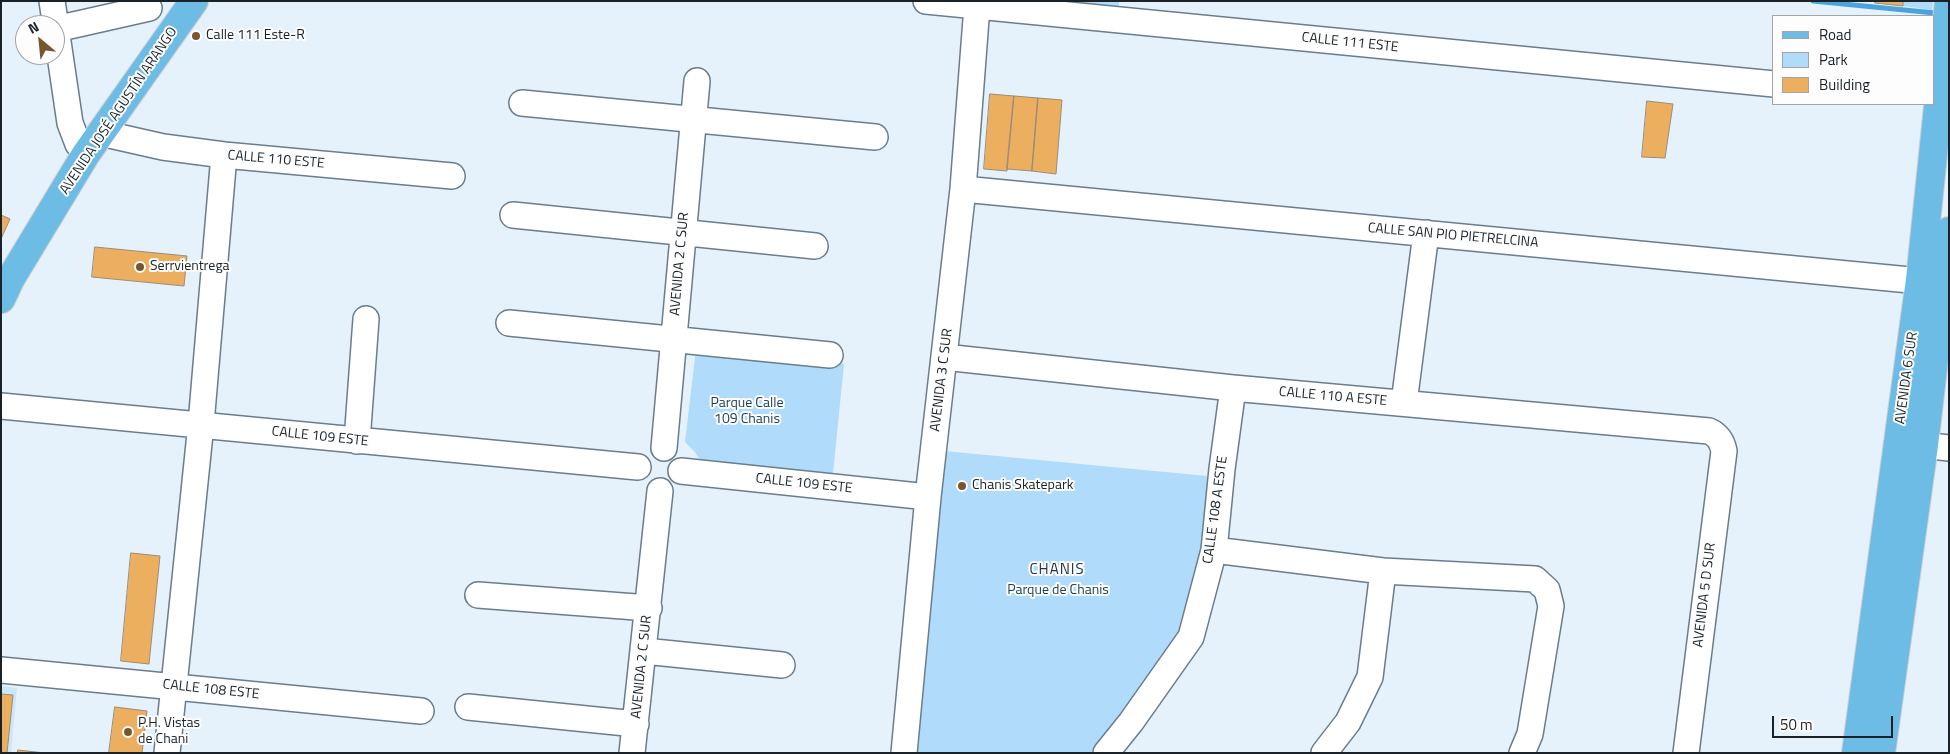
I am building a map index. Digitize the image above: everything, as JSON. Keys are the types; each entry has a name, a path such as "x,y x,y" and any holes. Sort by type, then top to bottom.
{"main road":[{"name":"AVENIDA JOSÉ AGUSTÍN ARANGO","path":"1,299 16,270 94,143 194,1"},
{"name":"AVENIDA 6 SUR","path":"1881,753 1923,445 1940,101 1949,1"},
{"name":"AVENIDA 6 SUR","path":"1932,282 1949,231"},
{"name":"AVENIDA 6 SUR","path":"1856,753 1923,445"}],"street":[{"path":"52,1 54,15"},
{"name":"CALLE 111 ESTE","path":"926,1 1772,84"},
{"path":"65,27 148,5 164,44"},
{"name":"AVENIDA 3 C SUR","path":"904,753 928,498 963,189 977,6"},
{"path":"61,65 70,123 78,144 94,143"},
{"name":"AVENIDA 2 C SUR","path":"664,448 697,81"},
{"path":"522,103 875,137"},
{"name":"CALLE 110 ESTE","path":"94,143 452,176"},
{"path":"168,753 201,424 224,155"},
{"name":"CALLE SAN PIO PIETRELCINA","path":"963,189 1932,282"},
{"path":"513,214 815,246"},
{"path":"1404,403 1426,233"},
{"path":"357,440 366,319"},
{"path":"509,323 830,355"},
{"name":"CALLE 110 A ESTE","path":"944,358 1233,388 1708,431 1720,438"},
{"name":"CALLE 108 A ESTE","path":"1106,753 1131,722 1191,637 1214,550 1233,388"},
{"name":"CALLE 109 ESTE","path":"1,406 638,467"},
{"name":"AVENIDA 5 D SUR","path":"1686,753 1724,451 1720,438"},
{"path":"664,448 677,456 681,471 676,483 666,490 653,490 641,481 638,467 640,460 650,450 664,448"},
{"name":"CALLE 109 ESTE","path":"681,471 928,498"},
{"name":"AVENIDA 2 C SUR","path":"632,753 660,491"},
{"path":"1214,550 1383,571 1535,579 1547,590 1551,606 1530,734 1522,753"},
{"path":"1324,753 1348,722 1370,677 1383,571"},
{"path":"478,595 649,608"},
{"path":"644,652 782,665"},
{"name":"CALLE 108 ESTE","path":"1,670 421,711"},
{"path":"468,707 636,724"}],"shaded area":[{"path":"1,686 17,688 11,753 1,753"}],"green space":[{"path":"1003,1 1119,1 1119,14"},
{"path":"1903,1 1933,1 1932,10 1903,6"},
{"name":"Parque Calle 109 Chanis","path":"696,349 844,364 833,473 705,467 685,442"},
{"name":"Parque de Chanis","path":"944,451 1207,476 1205,554 1185,632 1097,753 912,753"}],"building":[{"path":"1875,1 1903,1 1903,6 1875,3"},
{"path":"990,94 1014,96 1007,171 984,169"},
{"path":"1014,96 1038,98 1032,171 1007,169"},
{"path":"1038,98 1062,100 1056,174 1032,171"},
{"path":"1647,101 1673,104 1665,158 1642,157"},
{"path":"1,215 10,219 1,239"},
{"name":"Serrvientrega","path":"95,247 187,256 184,286 92,277"},
{"path":"131,553 160,556 149,664 121,661"},
{"path":"1,694 13,695 7,753 1,753"},
{"name":"P.H. Vistas de Chani","path":"115,707 147,711 142,753 109,753"},
{"path":"18,750 45,753 18,753"}],"waterway":[{"path":"1813,1 1935,13"}],"place":[{"name":"Calle 111 Este-R","path":"196,36"},
{"name":"Serrvientrega","path":"140,267"},
{"name":"Chanis Skatepark","path":"962,486"},
{"name":"P.H. Vistas de Chani","path":"128,732"}],"district":[{"name":"CHANIS","path":"1057,570"}]}
